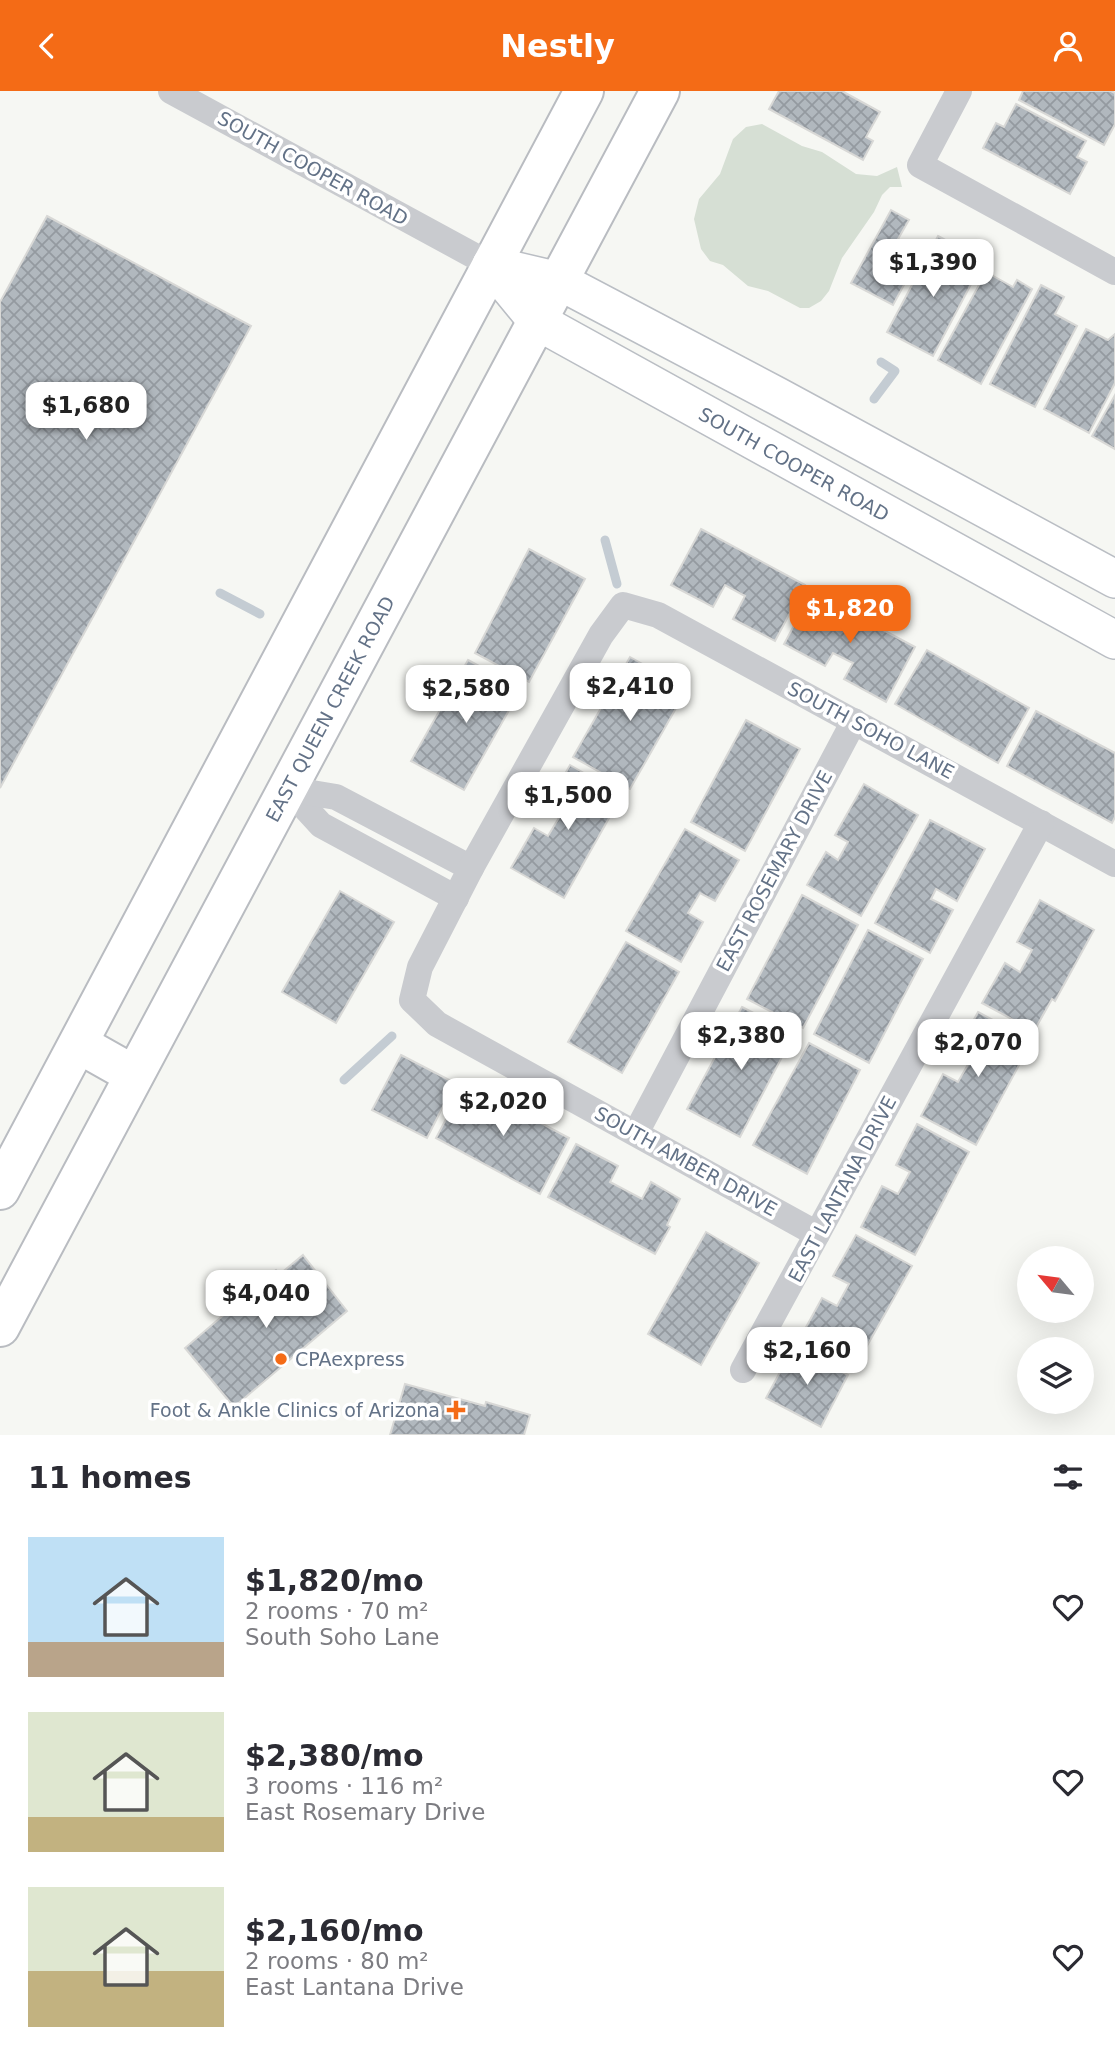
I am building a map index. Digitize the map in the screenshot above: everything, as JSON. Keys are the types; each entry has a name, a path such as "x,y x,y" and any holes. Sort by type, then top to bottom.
{"main road":[{"path":"0,1191 584,91"},
{"name":"EAST QUEEN CREEK ROAD","path":"0,1327 660,91"},
{"name":"SOUTH COOPER ROAD","path":"491,265 559,281 1115,579"},
{"name":"SOUTH COOPER ROAD","path":"491,265 537,321 1115,640"},
{"path":"79,1044 134,1075"}],"street":[{"name":"SOUTH COOPER ROAD","path":"171,91 491,265"},
{"path":"960,91 920,165 1115,272"},
{"name":"SOUTH SOHO LANE","path":"471,868 601,635 623,605 658,615 1115,864"},
{"name":"EAST ROSEMARY DRIVE","path":"636,1133 854,721"},
{"path":"288,789 336,797 471,868 456,898 321,825 288,789"},
{"name":"EAST LANTANA DRIVE","path":"743,1370 1041,823"},
{"path":"387,861 402,831"},
{"name":"SOUTH AMBER DRIVE","path":"456,898 420,967 412,1000 437,1024 817,1234"}],"shaded area":[{"path":"762,124 802,146 822,152 856,174 877,176 897,167 902,187 890,187 882,195 874,212 842,258 829,291 821,301 809,308 800,308 768,291 748,286 723,265 710,261 701,249 694,219 699,199 720,174 733,139 746,127"}],"building":[{"path":"779,91 842,91 880,112 866,137 873,141 863,160 769,109"},
{"path":"1023,91 1111,91 1115,93 1115,124 1104,145 1019,100"},
{"path":"1016,104 1086,141 1077,157 1087,162 1070,194 983,148 996,123 1004,127"},
{"path":"891,210 909,220 898,239 922,252 893,305 851,283"},
{"path":"47,216 251,326 0,788 0,302"},
{"path":"938,236 960,248 953,261 977,273 933,356 887,332"},
{"path":"986,272 1013,287 1017,280 1032,289 981,384 938,360"},
{"path":"1041,285 1064,297 1055,314 1077,326 1035,407 990,384"},
{"path":"1086,329 1108,340 1115,334 1115,383 1089,433 1044,409"},
{"path":"1115,395 1115,449 1092,436"},
{"path":"701,529 805,585 775,641 733,619 745,596 725,585 713,607 671,585"},
{"path":"529,549 585,579 529,682 475,653"},
{"path":"812,592 915,647 886,702 844,679 853,663 833,653 825,666 784,644"},
{"path":"927,650 1029,708 998,763 895,704"},
{"path":"630,657 687,689 630,789 573,757"},
{"path":"468,660 521,689 464,790 411,761"},
{"path":"1036,711 1115,753 1115,817 1112,823 1007,766"},
{"path":"746,720 800,749 745,851 691,822"},
{"path":"570,765 622,795 564,898 511,868 534,828 548,836 560,816 546,807"},
{"path":"864,784 918,815 861,916 807,885 826,852 838,860 848,842 835,835"},
{"path":"930,820 985,849 957,901 936,889 931,899 953,910 930,953 875,923"},
{"path":"685,829 739,860 715,901 700,893 688,913 703,922 681,962 626,931"},
{"path":"340,891 394,922 336,1023 282,992"},
{"path":"802,895 858,925 803,1028 747,999"},
{"path":"1040,900 1094,930 1055,1001 1052,999 1034,1031 982,1003 1005,963 1020,972 1032,950 1017,942"},
{"path":"868,930 923,959 869,1063 814,1034"},
{"path":"626,942 679,972 622,1073 568,1042"},
{"path":"742,1007 794,1034 740,1137 687,1109"},
{"path":"978,1012 1032,1041 976,1145 921,1116 943,1074 958,1082 970,1061 955,1054"},
{"path":"809,1043 860,1070 807,1174 753,1145"},
{"path":"401,1055 455,1083 427,1138 372,1110"},
{"path":"465,1083 569,1138 540,1194 436,1138"},
{"path":"917,1124 969,1152 915,1255 861,1227 882,1186 898,1194 910,1172 896,1165"},
{"path":"576,1144 618,1166 610,1182 642,1199 651,1182 680,1199 667,1225 670,1227 655,1254 548,1197"},
{"path":"706,1232 759,1263 701,1365 648,1334"},
{"path":"856,1235 912,1266 854,1369 800,1338 822,1298 837,1306 849,1284 833,1276"},
{"path":"303,1255 347,1311 234,1407 185,1348 276,1270 280,1274"},
{"path":"794,1346 848,1375 821,1427 766,1398"},
{"name":"Foot & Ankle Clinics of Arizona","path":"405,1384 530,1415 524,1435 390,1435"}],"waterway":[{"path":"874,399 895,371 881,362"},
{"path":"605,540 617,584"},
{"path":"220,593 260,614"},
{"path":"344,1080 392,1036"}],"place":[{"name":"CPAexpress","path":"281,1359"},
{"name":"Foot & Ankle Clinics of Arizona","path":"456,1410"}]}
